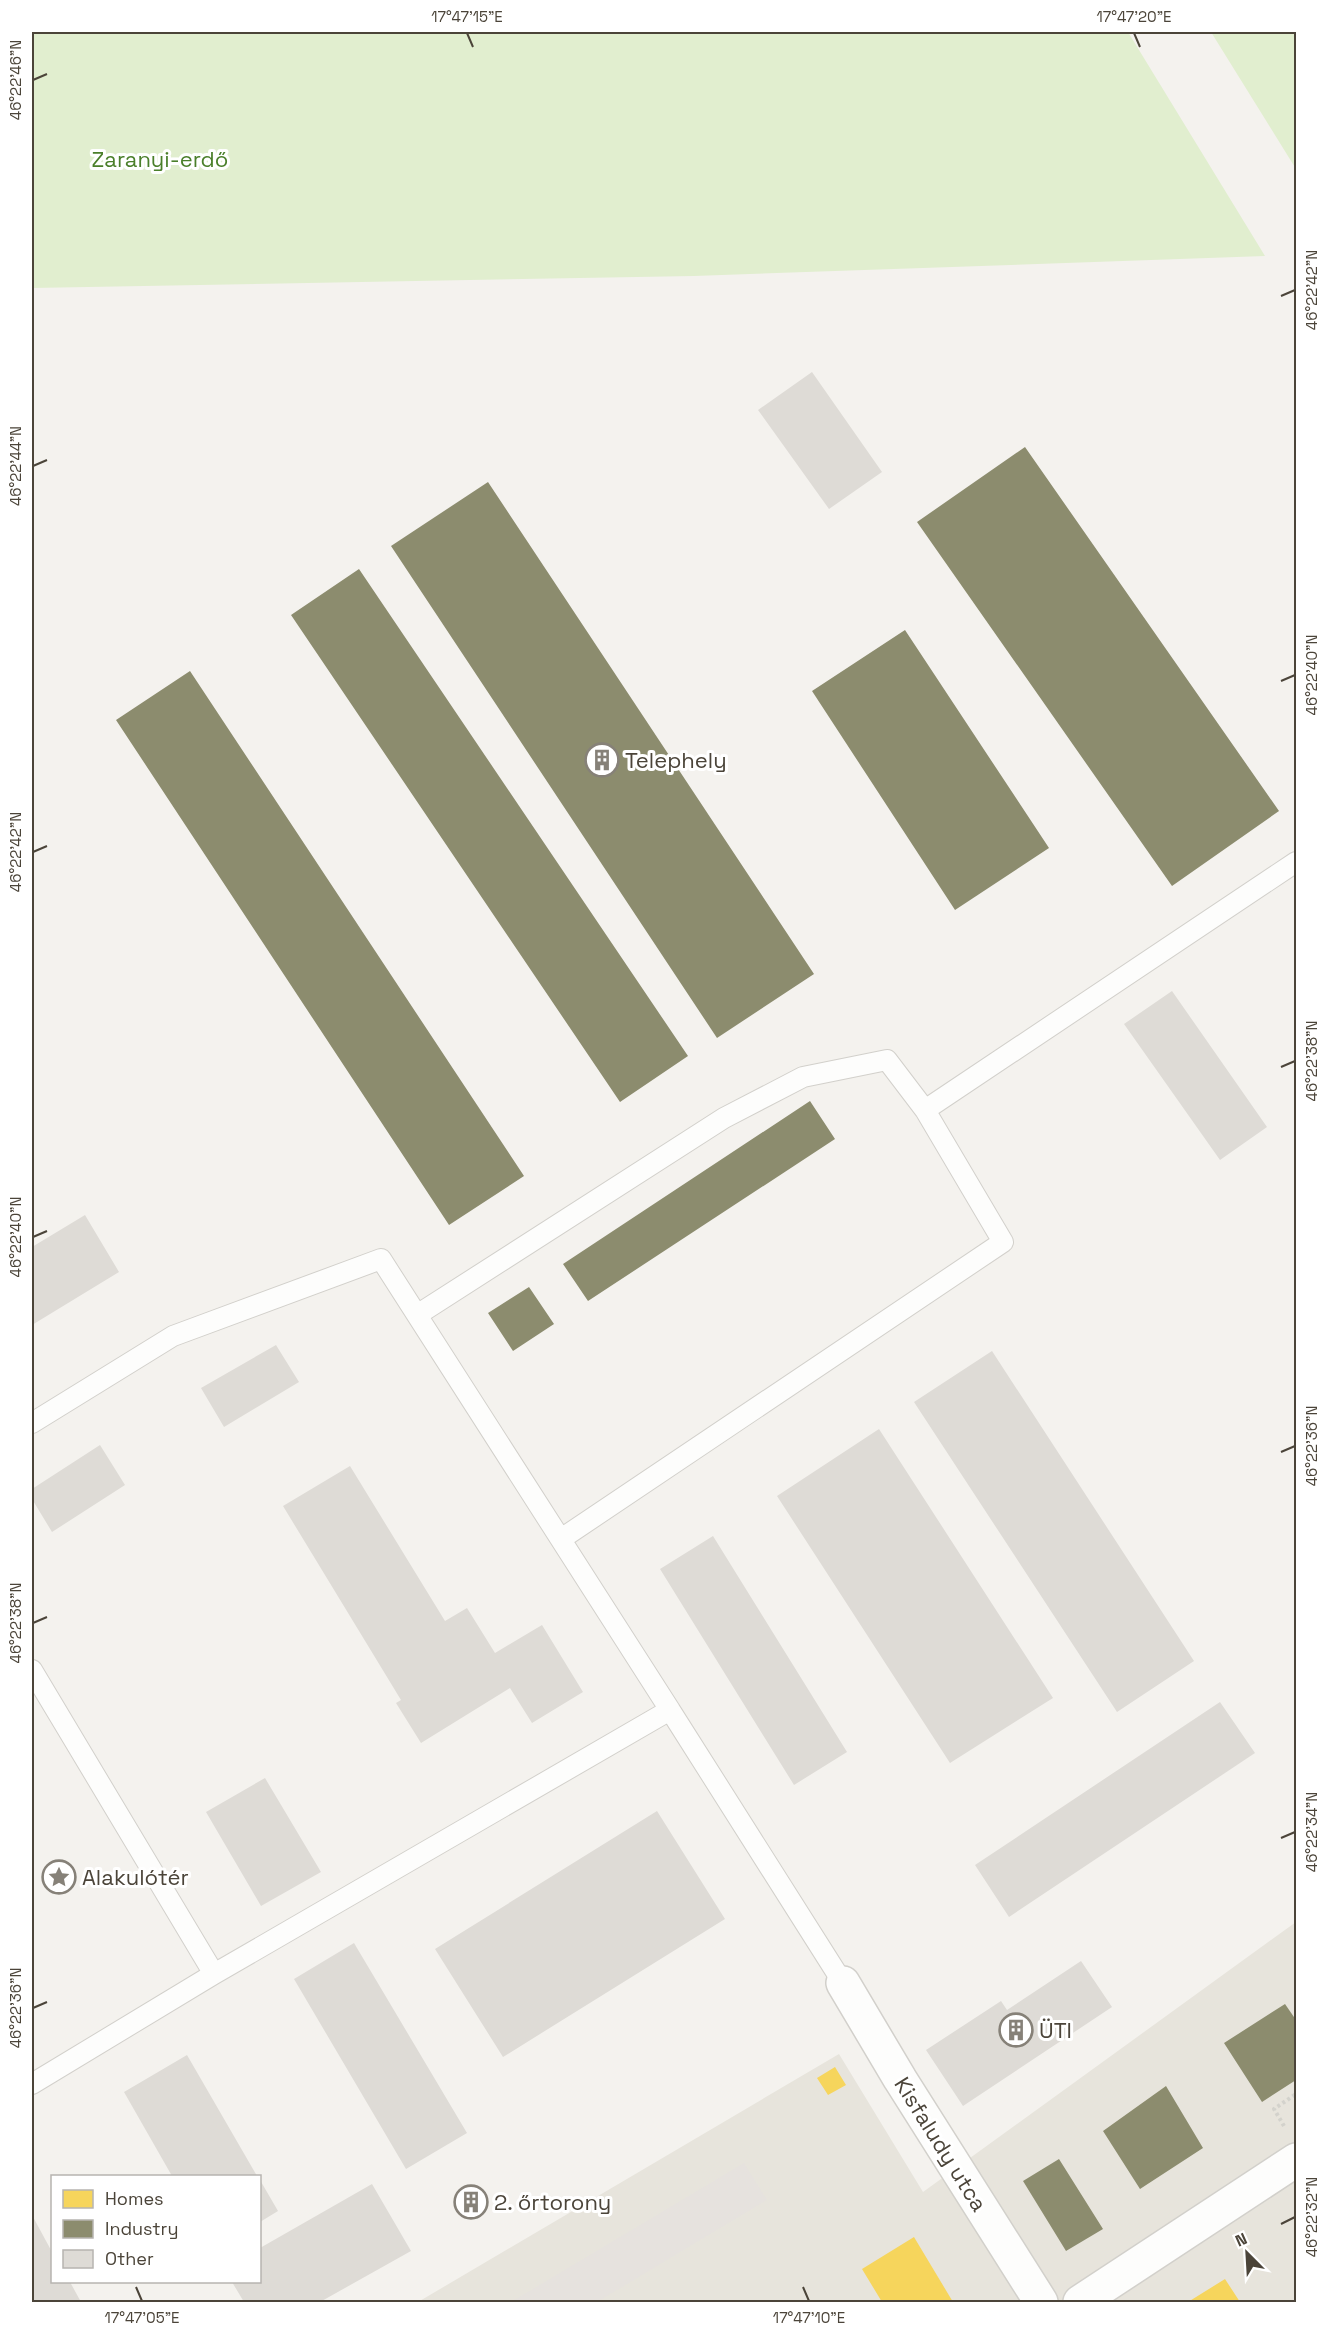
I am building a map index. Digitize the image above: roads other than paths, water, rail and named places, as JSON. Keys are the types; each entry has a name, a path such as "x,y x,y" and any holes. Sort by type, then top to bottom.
{"street":[{"name":"Kisfaludy utca","path":"843,1983 925,2119 1041,2302"},
{"path":"1080,2302 1296,2160"}],"lane":[{"path":"925,1110 1296,862"},
{"path":"417,1315 724,1118 803,1077 887,1060 925,1110 1003,1242 561,1539"},
{"path":"32,1423 172,1336 381,1259 843,1983"},
{"path":"32,1670 214,1974"},
{"path":"32,2084 214,1974 670,1710"}],"place":[{"name":"Telephely","path":"602,760"},
{"name":"Alakulótér","path":"59,1877"},
{"name":"ÜTI","path":"1016,2030"},
{"name":"2. őrtorony","path":"471,2202"}],"park label":[{"name":"Zaranyi-erdő","path":"160,159"}]}
